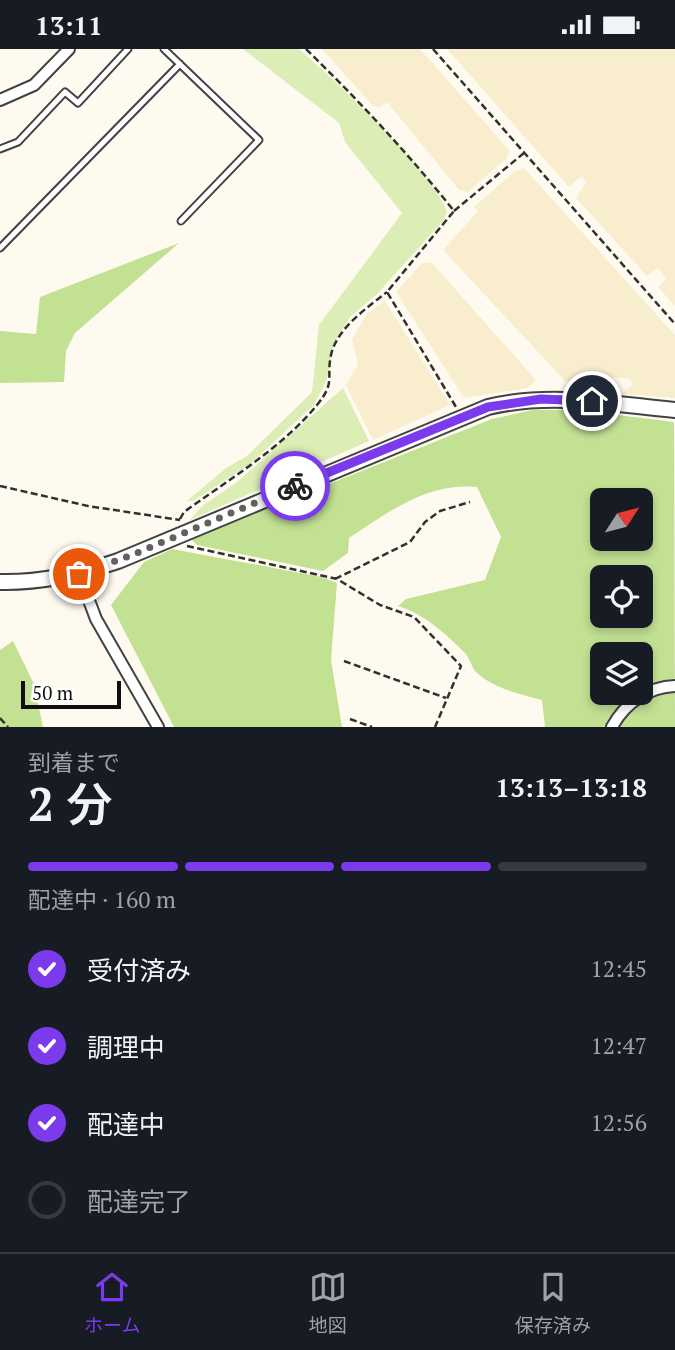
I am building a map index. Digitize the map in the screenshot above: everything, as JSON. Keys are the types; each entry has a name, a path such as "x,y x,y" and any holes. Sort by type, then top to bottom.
{"street":[{"path":"0,100 34,85 69,49"},
{"path":"0,582 41,580 79,574 167,540 462,415 512,401 541,399 675,410"},
{"path":"79,574 96,619 158,727"},
{"path":"612,727 642,695 657,687 675,686"}],"lane":[{"path":"0,149 18,142 65,92 78,103 128,49"},
{"path":"164,49 259,141 181,221"},
{"path":"0,248 180,64"}],"path":[{"path":"306,49 382,123 422,168 454,211"},
{"path":"433,49 675,324"},
{"path":"0,486 88,506 180,520 184,512 240,475 316,406 332,376 331,356 352,321 387,292 454,211 524,153"},
{"path":"387,292 462,415"},
{"path":"335,579 410,543 425,522 440,511 471,502"},
{"path":"167,540 335,579 380,605 414,617 461,666 435,727"},
{"path":"344,661 446,698"},
{"path":"0,718 8,727"},
{"path":"350,719 372,727"}],"shaded area":[{"path":"322,49 420,49 509,150 507,158 468,192 459,190 387,102 380,108 373,106"},
{"path":"447,49 675,49 675,306 658,287 666,279 658,268 647,276 576,198 586,182 582,176 569,187"},
{"path":"524,168 675,335 675,398 621,394 633,384 629,379 592,375 580,381 565,381 443,250 478,211 474,207 514,172"},
{"path":"422,263 432,263 536,380 528,388 464,398 396,292"},
{"path":"385,301 450,405 373,440 346,385 358,364 352,339 367,314"}],"green space":[{"path":"243,49 299,49 404,151 439,195 447,212 444,220 378,293 350,317 334,343 327,379 314,405 249,465 193,501 187,501 226,468 247,456 312,392 319,325 402,213 345,142 339,123"},
{"path":"179,243 75,333 66,351 64,382 0,383 0,331 36,334 40,297"},
{"path":"343,388 369,441 190,520 202,506 237,482"},
{"path":"532,410 576,410 674,422 675,727 545,727 542,700 508,690 483,678 474,670 465,653 442,631 417,614 398,606 406,599 485,580 501,537 477,487 442,489 394,509 349,538 348,553 323,571 197,545 191,539 492,419"},
{"path":"172,549 322,577 337,583 331,660 342,727 174,727 111,605 144,562"},
{"path":"13,641 34,684 43,727 0,727 0,650"}],"way so far":[{"path":"79,574 132,555 295,486"}],"route":[{"path":"295,486 462,415 488,407 512,401 541,399 592,401"}]}
